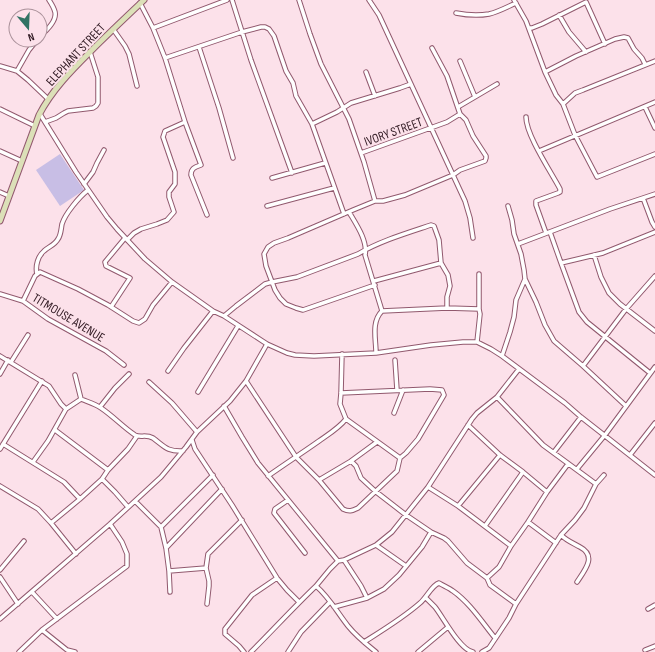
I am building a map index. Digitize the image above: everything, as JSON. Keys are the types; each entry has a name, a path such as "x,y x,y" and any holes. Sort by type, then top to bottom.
{"main road":[{"name":"ELEPHANT STREET","path":"0,221 35,126 48,99 68,73 142,2"}],"street":[{"path":"48,27 52,22 55,12 49,0"},
{"path":"153,28 227,0"},
{"path":"232,0 274,126 292,173"},
{"path":"299,0 321,64 348,119 361,153 375,201"},
{"path":"369,0 379,15 453,175 466,205 470,218 473,238"},
{"path":"529,28 542,24 592,0"},
{"path":"456,13 466,15 488,14 498,11 515,1 529,28 545,72 556,95 563,104 575,135 597,177 655,154"},
{"path":"142,2 165,58 200,165 194,167 191,175 207,215"},
{"path":"586,2 605,44"},
{"path":"559,15 569,32 586,52"},
{"path":"165,58 242,32 261,27 269,29 272,33 286,71 293,83 296,96 312,124 344,214"},
{"path":"113,29 129,54 137,86"},
{"path":"545,72 615,39 626,37 645,64"},
{"path":"199,47 224,124 233,158"},
{"path":"17,71 30,48"},
{"path":"432,48 447,76 460,114 467,122 473,136 484,152 486,158 484,161 460,170 453,175 405,195 383,201 375,201 274,243 264,254 272,282 280,298 286,304 303,310 374,283 441,263"},
{"path":"45,122 68,111 93,108 98,103 98,77 90,52"},
{"path":"460,61 475,98"},
{"path":"563,104 575,93 655,61"},
{"path":"0,66 17,71 48,99"},
{"path":"366,72 375,96"},
{"path":"312,124 343,109 351,103 411,84"},
{"path":"458,107 497,84"},
{"path":"539,151 655,102"},
{"path":"645,107 655,128"},
{"path":"0,109 35,126"},
{"path":"40,114 84,184 117,230 172,282 213,311 224,316 267,344 287,353 314,356 376,353 431,345 477,342 502,356 565,403 580,417 655,475"},
{"name":"IVORY STREET","path":"361,153 450,121 460,114"},
{"path":"526,117 528,128 560,189 560,192 536,201 536,205 561,263 579,312 587,322 650,373"},
{"path":"111,307 130,278 106,266 105,262 126,239 141,229 167,220 174,212 169,197 169,192 175,184 175,172 163,136 165,131 185,122"},
{"path":"84,184 93,172 104,150"},
{"path":"0,151 22,160"},
{"path":"272,178 325,163"},
{"path":"267,206 334,188"},
{"path":"23,301 37,274 36,266 38,260 44,251 58,239 65,218 82,195 88,190"},
{"path":"0,192 9,196"},
{"path":"518,244 655,194"},
{"path":"643,198 655,227"},
{"path":"508,206 525,279 545,325 554,341 626,406"},
{"path":"349,212 359,229 366,249 366,255 382,311"},
{"path":"224,316 266,284 297,277 358,254 366,249 402,234 431,225 434,226 437,234 441,263 448,275 450,286 447,297 447,308"},
{"path":"561,263 594,255 655,232"},
{"path":"594,255 601,277 609,293 615,300 655,331"},
{"path":"37,274 40,272 78,289 139,323 145,319 153,305 172,282"},
{"path":"477,342 480,314 479,274"},
{"path":"583,366 626,309 655,276"},
{"path":"502,356 514,317 516,300 525,279"},
{"path":"650,281 655,285"},
{"name":"TITMOUSE AVENUE","path":"0,294 23,301 48,319 106,351 124,365"},
{"path":"382,311 447,308 479,309"},
{"path":"168,371 213,311"},
{"path":"376,353 375,326 376,320 382,311"},
{"path":"198,392 238,326"},
{"path":"0,374 28,335"},
{"path":"0,619 76,554 161,477 198,432 230,401 246,381 267,344"},
{"path":"342,354 340,404 346,419 400,458"},
{"path":"0,356 49,386 66,409"},
{"path":"395,360 397,390"},
{"path":"577,469 605,435 655,367"},
{"path":"251,652 277,627 338,561 344,560 376,545 392,532 428,487 477,413 497,397 519,369"},
{"path":"100,407 115,388 129,374"},
{"path":"75,376 81,399"},
{"path":"0,449 42,381"},
{"path":"246,381 296,457 319,480 343,509 352,511 358,508 397,471 400,458 418,439 444,395 442,390 397,390 341,393"},
{"path":"149,382 172,403 198,432"},
{"path":"394,413 403,390"},
{"path":"497,397 538,440 596,484"},
{"path":"81,399 100,407 137,436 147,436 152,438 164,448 183,451"},
{"path":"33,462 55,430 66,409 81,399"},
{"path":"224,406 242,437 268,476 338,561"},
{"path":"554,452 580,417"},
{"path":"268,476 342,425 346,419"},
{"path":"630,455 655,423"},
{"path":"468,425 500,455 547,492"},
{"path":"55,430 108,470"},
{"path":"51,523 102,479 108,470 128,449 137,436"},
{"path":"192,440 195,449 242,520 277,578 299,602"},
{"path":"319,480 351,461 377,442"},
{"path":"3,444 64,482 80,499"},
{"path":"186,447 195,449"},
{"path":"458,506 500,455"},
{"path":"351,461 356,466 361,478 375,491 406,515 431,532 448,541 467,563 487,578 490,585 516,604"},
{"path":"487,578 499,566 547,492 568,464"},
{"path":"485,526 523,472"},
{"path":"161,527 214,476"},
{"path":"482,652 489,648 556,543 584,508 596,484 604,476"},
{"path":"102,479 128,507"},
{"path":"0,486 38,509 76,554"},
{"path":"428,487 458,506 511,546"},
{"path":"166,548 222,490"},
{"path":"288,500 275,510 274,513 305,553"},
{"path":"135,501 161,527 166,548 170,592"},
{"path":"207,604 209,581 206,568 208,554 242,520"},
{"path":"528,522 556,543"},
{"path":"19,652 42,630 127,566 127,554 122,542 110,524"},
{"path":"334,607 367,598 384,589 399,575 422,547 431,532"},
{"path":"561,536 582,548 588,554 588,563 577,582"},
{"path":"0,570 24,541"},
{"path":"376,545 406,566"},
{"path":"344,560 367,598"},
{"path":"169,571 206,568"},
{"path":"0,577 18,604"},
{"path":"244,652 240,646 225,634 225,629 252,595 277,578"},
{"path":"364,642 426,598 433,587 439,583 452,590 467,604 495,638"},
{"path":"316,586 325,594 349,627 376,652"},
{"path":"32,592 57,619"},
{"path":"426,598 435,607 448,627 465,648 470,652 473,652"},
{"path":"288,652 301,632 330,602"},
{"path":"648,609 655,605"},
{"path":"418,652 448,627"},
{"path":"42,630 67,650 75,652"},
{"path":"645,650 655,646"}],"shaded area":[{"path":"60,154 84,190 60,206 36,170"}]}
